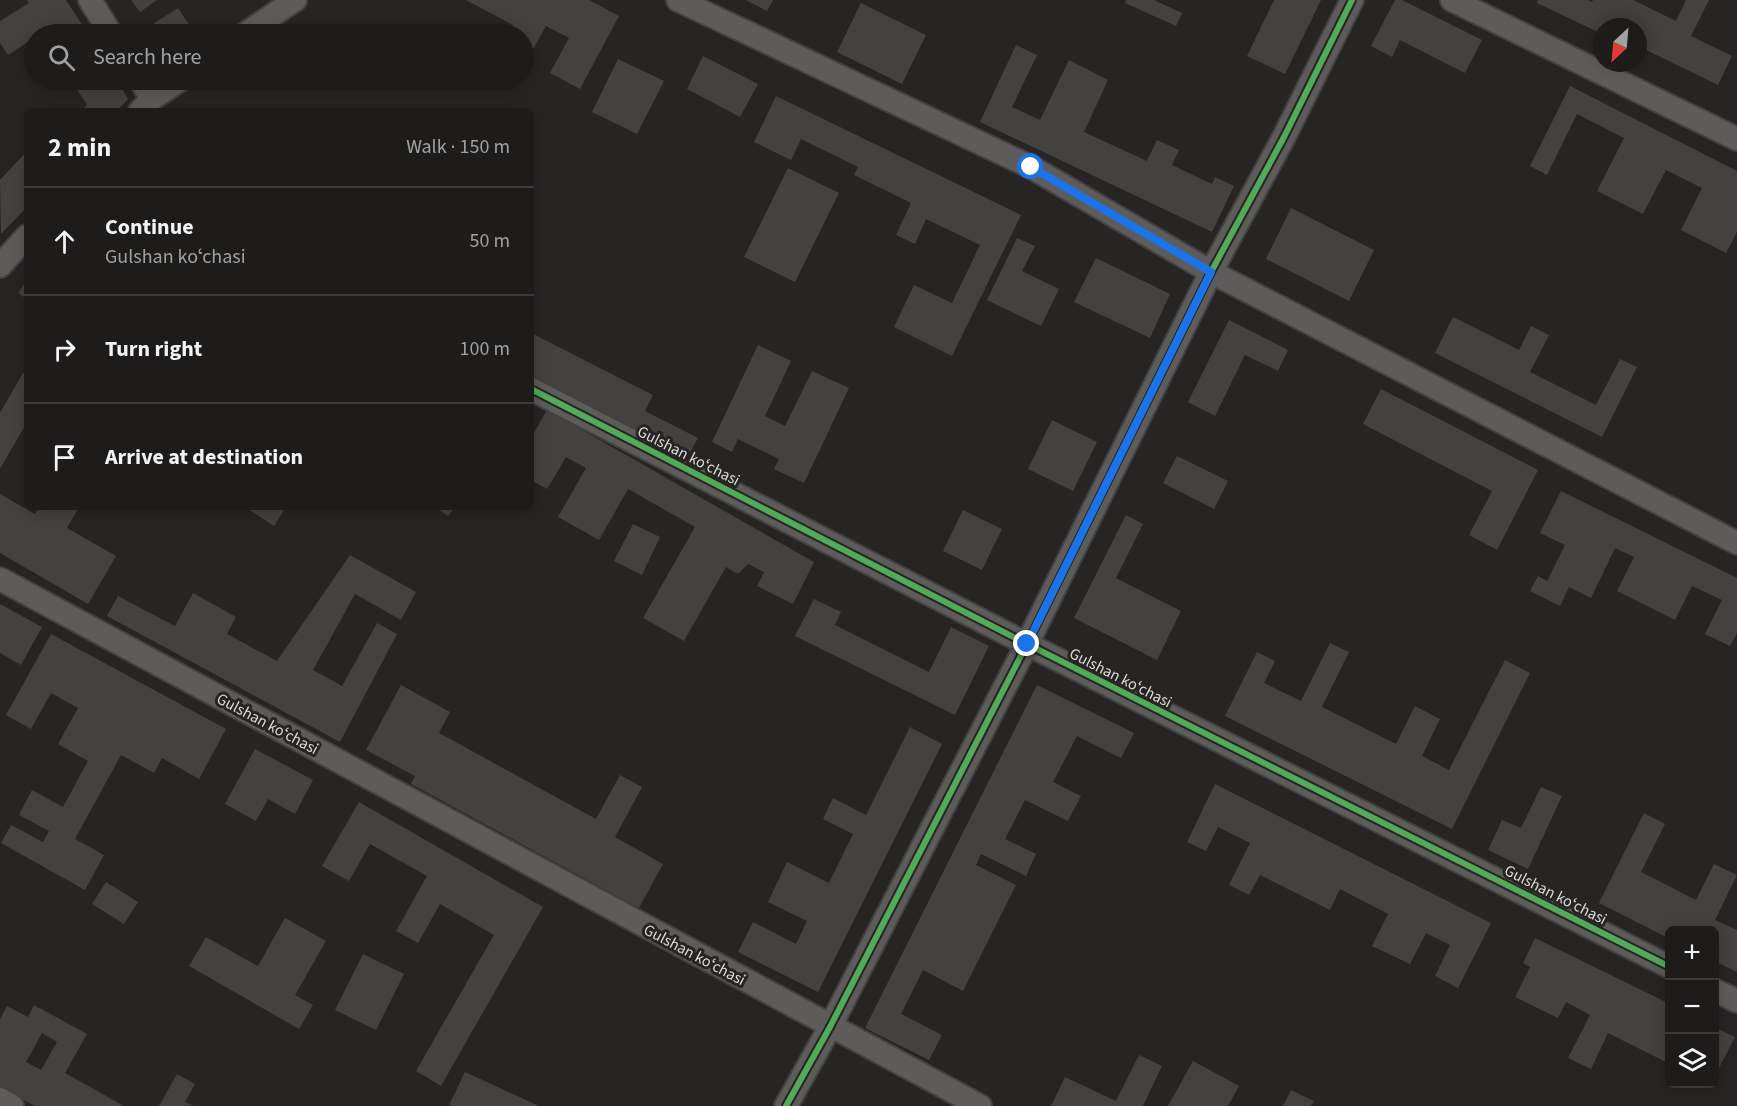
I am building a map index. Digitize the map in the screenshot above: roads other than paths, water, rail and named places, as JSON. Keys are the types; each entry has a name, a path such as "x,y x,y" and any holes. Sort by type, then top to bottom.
{"street":[{"path":"90,0 105,24"},
{"path":"260,24 295,0"},
{"path":"678,0 1031,167 1211,272 1737,543"},
{"path":"786,1106 830,1027 1027,644 1211,272 1284,137 1352,0"},
{"path":"1452,0 1737,139"},
{"path":"142,90 146,105 166,90"},
{"path":"0,266 24,239"},
{"name":"Gulshan koʻchasi","path":"534,391 1027,644 1665,964"},
{"name":"Gulshan koʻchasi","path":"0,579 980,1106"},
{"path":"1719,992 1737,1001"},
{"path":"0,1099 12,1106"}]}
